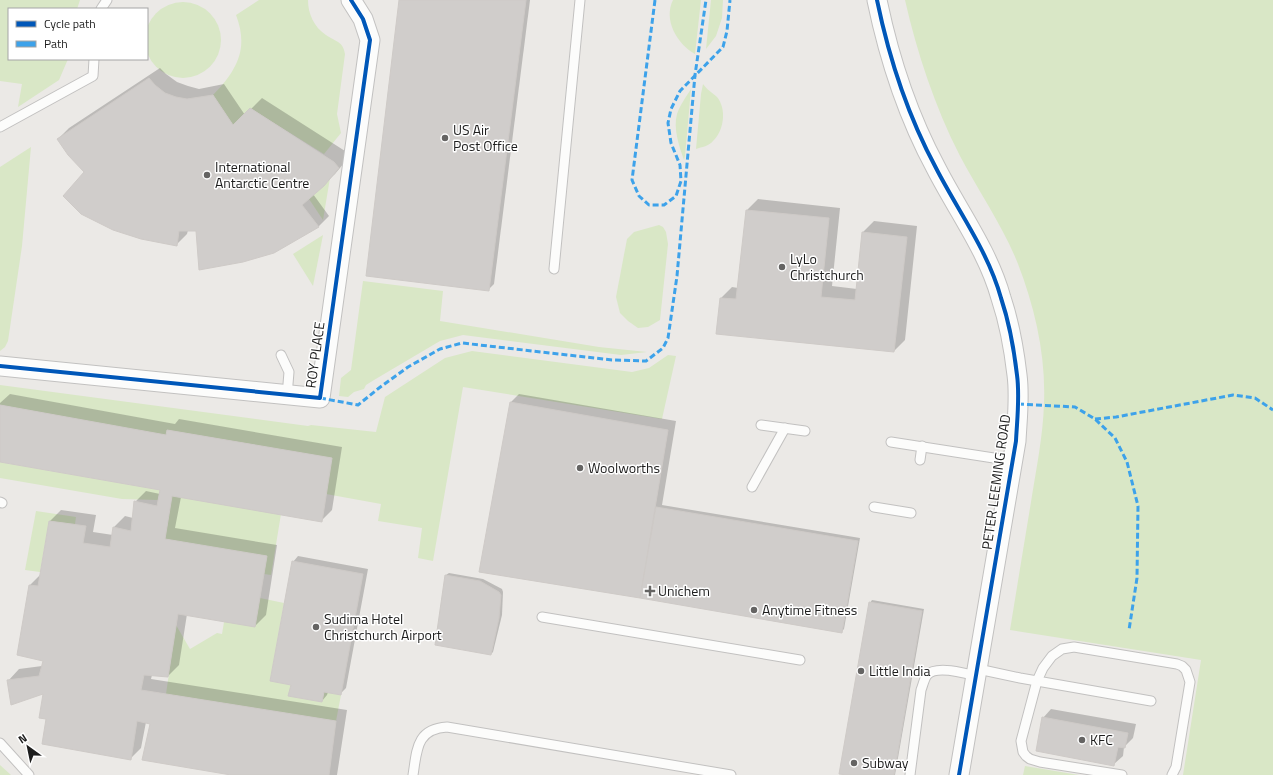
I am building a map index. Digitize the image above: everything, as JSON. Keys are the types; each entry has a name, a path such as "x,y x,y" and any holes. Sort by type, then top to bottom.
{"street":[{"name":"ROY PLACE","path":"0,366 287,396 320,398 370,40 364,18 351,0"},
{"name":"PETER LEEMING ROAD","path":"878,0 894,66 912,118 935,167 986,258 1001,297 1017,376 1018,410 1016,441 959,775"}],"lane":[{"path":"554,269 580,0"},
{"path":"0,127 93,76 94,60"},
{"path":"281,355 289,372 287,396"},
{"path":"761,425 804,431"},
{"path":"752,487 785,428"},
{"path":"891,442 1013,460"},
{"path":"920,460 922,446"},
{"path":"874,507 911,513"},
{"path":"542,617 800,660"},
{"path":"1122,775 1040,762 1030,759 1023,752 1021,741 1037,681 1043,668 1052,656 1062,649 1074,647 1182,666 1186,670 1190,682 1176,767 1172,775"},
{"path":"910,775 921,690 928,673 936,671 977,672 1151,701"},
{"path":"413,775 418,743 423,735 438,727 447,726 731,775"},
{"path":"0,742 29,775"}],"green space":[{"path":"0,0 80,0 77,8 8,8 8,60 68,60 59,80 18,107 22,84 0,81"},
{"path":"259,0 308,0 312,20 322,32 341,44 343,47 345,54 337,114 341,133 324,154 250,108 233,125 213,95 229,77 241,49 240,27 236,15"},
{"path":"673,0 701,0 695,54 688,50 677,38 674,31 670,15 670,8"},
{"path":"711,0 723,0 722,18 716,36 706,49"},
{"path":"905,0 1273,0 1273,775 1183,775 1201,660 1010,630 1042,428 1044,385 1038,332 1030,298 1012,250 960,156 935,99 921,60"},
{"path":"183,2 197,5 210,13 218,26 221,40 218,54 210,67 197,75 183,78 169,75 156,67 148,54 148,26 156,13 169,5"},
{"path":"703,84 717,97 720,102 723,120 717,137 711,143 696,149 701,94"},
{"path":"691,89 684,160 677,137 676,119 680,107"},
{"path":"31,147 22,246 8,341 5,347 0,351 0,167"},
{"path":"330,178 323,220 309,199"},
{"path":"659,225 663,227 666,232 668,244 660,320 648,327 638,328 620,313 616,297 627,239 634,232"},
{"path":"323,235 313,286 293,254"},
{"path":"363,281 443,291 440,321 599,347 647,352 621,355 463,335 440,341 366,385 364,389 354,392 348,397 339,396 341,378 351,370"},
{"path":"472,351 632,372 649,368 668,355 676,356 662,419 463,387 433,561 418,558 422,528 378,521 381,504 326,494 331,458 168,430 166,435 0,405 0,385 308,426 311,425 376,432 385,397 445,358"},
{"path":"0,462 160,490 158,500 122,499 0,478"},
{"path":"172,496 281,514 271,575 264,574 267,556 165,539"},
{"path":"36,511 76,517 75,524 49,521 40,572 25,570"},
{"path":"260,598 284,603 270,681 291,685 289,696 322,702 324,692 341,695 336,721 166,694 176,625 190,649 217,633 222,634 224,622"},
{"path":"0,765 11,775 0,775"},
{"path":"1025,766 1079,775 1023,775"}],"building":[{"name":"US Air Post Office","path":"399,0 526,0 489,291 366,276"},
{"name":"International Antarctic Centre","path":"149,78 165,93 176,97 187,99 213,95 233,125 250,108 334,162 339,168 324,186 302,205 319,227 274,253 243,262 199,270 196,231 179,231 177,246 141,239 113,230 81,214 63,196 84,172 68,155 57,139"},
{"name":"LyLo Christchurch","path":"746,210 829,218 821,297 855,300 862,232 907,237 894,352 716,334 720,298 736,299"},
{"name":"Woolworths","path":"510,402 668,430 640,598 479,572"},
{"path":"0,405 166,435 167,430 332,458 322,522 172,496 165,539 267,556 255,627 178,614 168,677 144,675 141,690 336,721 329,775 231,775 142,760 150,724 137,721 131,760 42,744 46,719 39,718 43,694 11,705 7,680 39,676 43,661 17,655 29,585 38,586 49,521 86,526 83,543 110,547 113,527 131,531 134,501 157,506 160,490 0,462"},
{"path":"656,507 858,541 842,633 640,598"},
{"path":"292,561 363,574 341,695 324,692 322,702 288,696 291,685 270,681"},
{"path":"445,575 480,581 499,592 501,595 499,618 491,655 435,645"},
{"path":"869,602 922,611 894,775 839,774"},
{"name":"KFC","path":"1042,717 1128,733 1125,748 1118,747 1114,766 1036,751"}],"marked path":[{"path":"655,0 632,180 639,196 649,205 664,205 676,196 681,181 680,165 671,143 668,123 671,109 680,91 723,47 727,31 730,0"},
{"path":"320,398 358,405 408,367 440,349 462,343 612,360 646,361 663,348 668,338 677,276 695,75 706,0"},
{"path":"1095,419 1116,417 1233,395 1255,398 1273,410"},
{"path":"1018,404 1075,407 1095,419 1115,438 1127,462 1138,506 1137,578 1129,630"}],"cycle path":[{"path":"0,366 320,398 370,40 363,19 351,0"},
{"path":"877,0 887,43 908,107 926,148 981,248 995,281 1009,326 1018,383 1016,441 959,775"}],"place":[{"name":"US Air Post Office","path":"445,138"},
{"name":"International Antarctic Centre","path":"207,175"},
{"name":"LyLo Christchurch","path":"782,267"},
{"name":"Woolworths","path":"580,468"},
{"name":"Unichem","path":"650,591"},
{"name":"Anytime Fitness","path":"754,610"},
{"name":"Sudima Hotel Christchurch Airport","path":"316,627"},
{"name":"Little India","path":"861,671"},
{"name":"KFC","path":"1082,740"},
{"name":"Subway","path":"854,763"}]}
